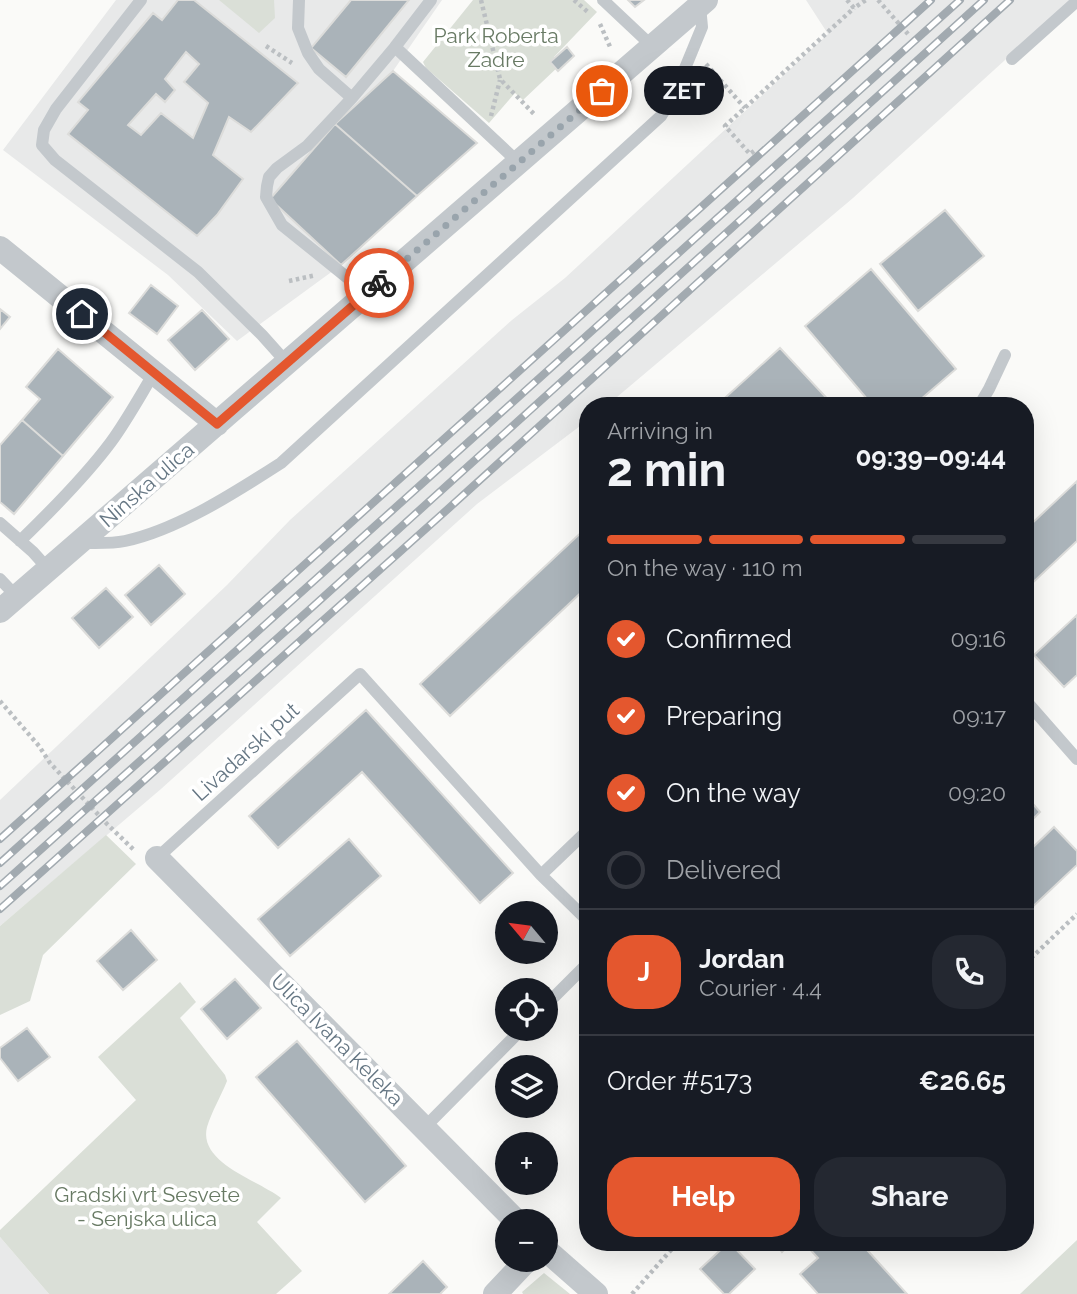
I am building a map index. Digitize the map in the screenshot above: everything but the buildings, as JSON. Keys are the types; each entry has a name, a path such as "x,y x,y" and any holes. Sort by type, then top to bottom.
{"street":[{"name":"Ninska ulica","path":"9,604 703,3"},
{"path":"0,247 217,424"},
{"name":"Ulica Ivana Keleka","path":"149,857 504,1209"},
{"path":"558,1261 596,1294"},
{"path":"495,1294 516,1272"}],"lane":[{"path":"141,0 57,109 44,130 42,145 55,160 198,271 287,363"},
{"path":"299,0 298,28 307,53 319,69 352,98"},
{"path":"366,295 282,225 266,197 267,186 269,177 276,168 307,146 352,98 431,0"},
{"path":"603,0 653,47"},
{"path":"1012,59 1077,1"},
{"path":"79,543 123,542 155,532 237,491 281,463 661,116 674,95 702,26 703,3"},
{"path":"395,47 519,163"},
{"path":"984,397 1005,355"},
{"path":"20,541 110,444 154,373"},
{"path":"0,523 49,570"},
{"path":"0,579 9,604"},
{"name":"Livadarski put","path":"149,857 360,674 541,875"},
{"path":"1034,710 1077,759"},
{"path":"579,839 541,875 579,912"},
{"path":"558,993 579,972"},
{"path":"424,1128 510,1041"}],"path":[{"path":"481,0 500,79 491,115 499,121"},
{"path":"574,0 591,15"},
{"path":"847,0 854,8"},
{"path":"754,151 750,154 725,126 866,0"},
{"path":"878,0 908,34"},
{"path":"600,23 611,49"},
{"path":"266,46 293,64 307,53"},
{"path":"706,64 745,108"},
{"path":"500,79 535,115"},
{"path":"0,701 50,763 107,824 149,857"},
{"path":"1034,955 1077,914"},
{"path":"632,1294 670,1251"}],"shaded area":[{"path":"116,0 442,0 393,71 335,124 270,199 341,265 237,341 168,275 3,150"},
{"path":"806,0 1071,0 853,198 617,397 579,397 579,427 477,504 161,789 0,926 0,800 227,585 290,520 512,320 565,278 828,34"},
{"path":"0,1237 49,1294 0,1294"}],"green space":[{"path":"219,0 274,0 275,18 259,33"},
{"name":"Park Roberta Zadre","path":"473,0 584,0 597,12 554,57 560,65 523,100 515,93 489,123 426,68 423,62"},
{"path":"106,835 136,864 43,955 30,1001 0,1015 0,926"},
{"name":"Gradski vrt Sesvete - Senjska ulica","path":"180,982 196,1002 180,1018 227,1081 209,1121 207,1140 220,1161 281,1198 257,1222 302,1271 276,1294 49,1294 0,1237 0,1230 136,1100 98,1057"},
{"path":"1077,1240 1077,1294 1020,1294"},
{"path":"544,1273 570,1294 523,1294 522,1292"}],"railway":[{"path":"0,839 931,0"},
{"path":"0,863 960,0"},
{"path":"0,886 984,0"},
{"path":"0,909 449,508 1010,0"}],"way so far":[{"path":"379,283 602,91"}],"place":[{"name":"ZET","path":"602,91"}],"route":[{"path":"82,314 217,424 379,283"}]}
